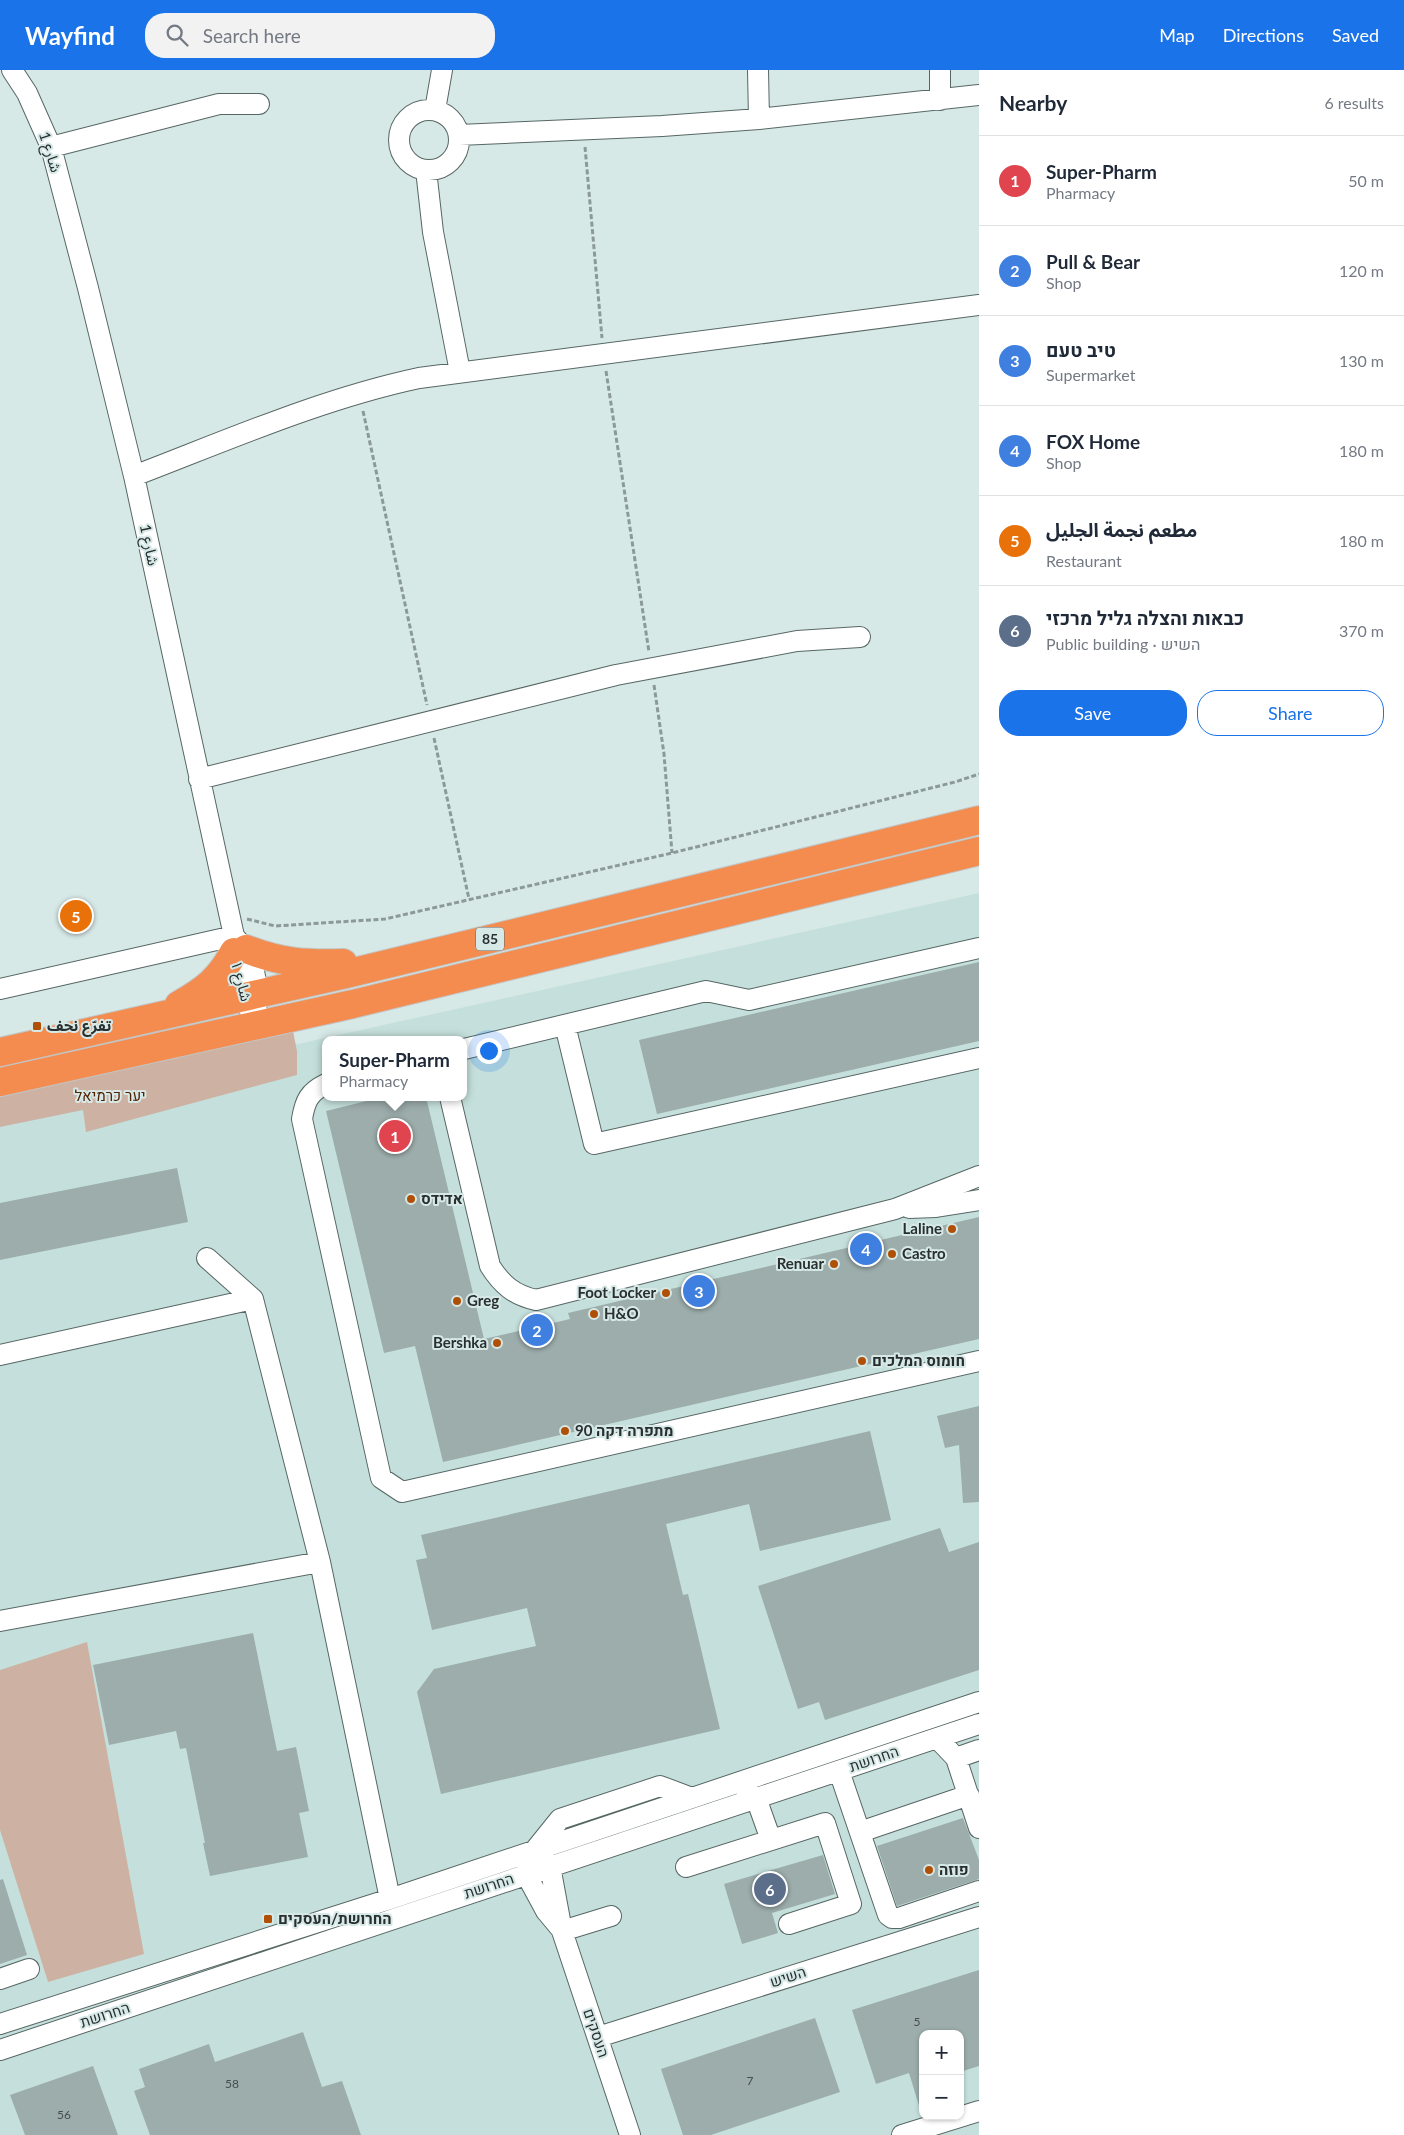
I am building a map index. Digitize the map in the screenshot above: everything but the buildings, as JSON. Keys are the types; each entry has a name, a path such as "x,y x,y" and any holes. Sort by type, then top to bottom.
{"highway":[{"name":"85","path":"0,1052 397,962 979,820"},
{"name":"85","path":"0,1082 372,999 979,851"},
{"path":"159,1016 204,990 218,978 238,946 283,961 308,964 397,962"}],"street":[{"name":"شارع 1","path":"12,70 27,93 51,147 134,476 229,915 238,946 254,970 251,996 255,1026"},
{"path":"436,110 442,70"},
{"path":"758,70 759,119"},
{"path":"940,70 940,100"},
{"path":"459,135 583,130 759,119 979,95"},
{"path":"51,147 219,104 259,104"},
{"path":"436,110 445,114 453,121 459,135 458,150 453,159 445,166 436,170 426,170 416,168 408,163 399,145 398,135 401,126 416,112 436,110"},
{"path":"426,170 433,232 460,372"},
{"path":"134,476 310,408 419,378 979,305"},
{"path":"200,779 616,675 797,641 860,637"},
{"path":"0,989 238,946"},
{"path":"467,1048 706,991 749,1000 979,948"},
{"path":"565,1025 594,1144 960,1060 979,1056 979,1058"},
{"path":"322,1086 314,1089 304,1104 302,1119 381,1478 402,1492 979,1360"},
{"path":"451,1101 490,1266 499,1280 511,1291 523,1297 536,1300 895,1209 979,1176"},
{"path":"895,1209 936,1207 979,1200"},
{"path":"207,1258 253,1299 320,1562 390,1898"},
{"path":"0,1355 253,1299"},
{"path":"0,1621 320,1562"},
{"name":"החרושת","path":"0,2024 390,1898 979,1702"},
{"name":"החרושת","path":"0,2050 979,1724"},
{"path":"937,1738 956,1758 979,1828"},
{"path":"956,1758 979,1750"},
{"path":"839,1771 888,1915 892,1918 899,1918 979,1891"},
{"path":"737,1783 756,1798 770,1840"},
{"path":"860,1832 969,1795"},
{"path":"686,1867 825,1823 852,1904 789,1924"},
{"path":"535,1850 550,1866 562,1931 546,1910 526,1874 535,1850"},
{"path":"562,1931 610,1916"},
{"name":"השיש","path":"598,2037 979,1917"},
{"name":"העסקים","path":"562,1931 630,2135"},
{"path":"0,1979 29,1969"},
{"path":"902,2135 979,2111"}],"path":[{"path":"583,130 604,353 664,754 672,853"},
{"path":"359,393 469,899"},
{"path":"229,915 275,926 385,919 672,853 955,782 979,774"}],"shaded area":[{"path":"979,893 979,2135 0,2135 0,1110 322,1039 322,1101 467,1101 467,1036 334,1036"}],"green space":[{"name":"יער כרמיאל","path":"292,1026 297,1051 297,1075 86,1132 83,1110 0,1127 0,1092"},
{"path":"87,1642 144,1954 48,1982 0,1830 0,1670"}],"place":[{"name":"مطعم نجمة الجليل","path":"76,916"},
{"name":"تفرّع نحف","path":"37,1026"},
{"name":"Super-Pharm","path":"395,1136"},
{"name":"אדידס","path":"411,1199"},
{"name":"Laline","path":"952,1229"},
{"name":"FOX Home","path":"866,1249"},
{"name":"Castro","path":"892,1254"},
{"name":"Renuar","path":"834,1264"},
{"name":"טיב טעם","path":"699,1291"},
{"name":"Foot Locker","path":"666,1293"},
{"name":"Greg","path":"457,1301"},
{"name":"H&O","path":"594,1314"},
{"name":"Pull & Bear","path":"537,1330"},
{"name":"Bershka","path":"497,1343"},
{"name":"חומוס המלכים","path":"862,1361"},
{"name":"מתפרה דקה 90","path":"565,1431"},
{"name":"פוזה","path":"929,1870"},
{"name":"כבאות והצלה גליל מרכזי","path":"770,1889"},
{"name":"החרושת/העסקים","path":"268,1919"}]}
